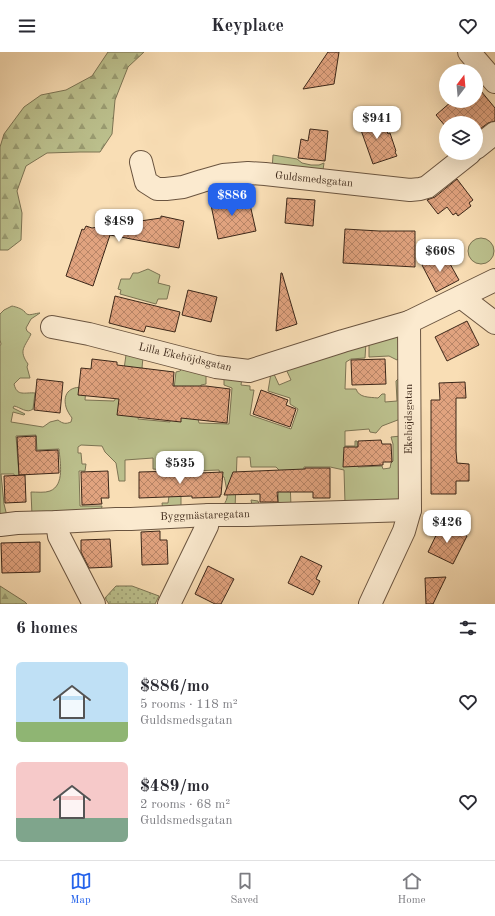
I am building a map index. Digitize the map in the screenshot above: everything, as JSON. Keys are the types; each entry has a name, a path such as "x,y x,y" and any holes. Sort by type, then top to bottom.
{"street":[{"path":"469,52 495,82"},
{"path":"483,142 495,133"},
{"name":"Guldsmedsgatan","path":"141,162 146,182 157,189 166,190 183,187 223,175 248,173 410,190 427,187 461,160"},
{"path":"409,322 495,280"},
{"path":"461,297 495,323"},
{"name":"Lilla Ekehöjdsgatan","path":"52,327 89,334 216,367 249,371 409,322"},
{"name":"Ekehöjdsgatan","path":"370,604 404,531 410,510 409,322"},
{"name":"Byggmästaregatan","path":"0,525 16,523 209,515 410,510"},
{"path":"169,604 207,526 209,515"},
{"path":"57,522 59,536 94,604"}],"green space":[{"path":"108,52 144,52 128,67 115,100 112,134 100,152 47,153 26,166 17,191 22,213 21,240 8,250 0,250 0,147 4,134 24,107 41,95 66,90 92,76"},
{"path":"273,155 297,159 302,163 311,165 319,165 324,163 322,177 272,170"},
{"path":"481,238 490,242 494,251 490,260 481,264 472,260 468,251 472,242"},
{"path":"148,269 160,275 158,283 170,286 167,299 158,299 156,304 120,294 121,290 118,289 121,279 130,279 133,273 138,273"},
{"path":"12,306 20,309 28,315 40,313 31,319 26,328 31,334 25,346 23,355 28,364 27,367 30,378 20,378 14,384 15,388 19,392 35,393 33,409 26,411 14,406 13,408 25,414 13,412 11,422 43,427 50,422 58,420 64,423 71,422 72,418 66,407 65,397 72,389 81,387 86,388 85,400 114,401 121,390 126,355 143,357 142,368 144,369 138,419 170,422 176,372 182,369 206,374 206,384 201,385 199,393 199,423 229,424 232,388 224,385 224,374 242,378 241,385 250,386 250,390 254,390 250,415 291,429 298,409 290,404 290,398 268,391 271,373 273,372 279,385 291,380 285,367 366,342 365,358 351,359 346,362 345,389 356,389 362,396 368,397 378,398 382,394 385,394 385,402 397,401 396,381 400,378 403,418 382,426 376,433 370,432 369,429 345,431 345,446 355,446 355,441 357,441 358,467 382,466 383,469 390,468 393,461 393,444 391,437 401,436 403,499 345,503 344,470 330,467 304,467 303,478 290,481 291,506 252,505 251,500 258,501 259,504 278,503 279,470 276,467 251,467 250,457 237,457 235,509 224,507 227,498 227,491 224,477 220,475 219,470 191,471 181,473 181,511 163,511 162,503 168,503 169,496 168,470 153,469 153,458 125,460 125,481 119,481 116,463 105,452 102,446 81,445 78,447 78,453 81,453 82,464 86,464 85,471 79,471 80,506 102,506 101,512 32,515 31,492 46,492 55,488 60,479 61,466 59,449 37,450 36,435 16,436 19,475 15,480 14,474 1,474 4,504 7,516 0,516 0,314"},
{"path":"399,333 400,356 397,360 389,356 369,357 369,341"},
{"path":"0,586 25,602 27,604 0,604"},
{"path":"116,586 132,586 159,596 155,604 109,604 105,598"}],"building":[{"path":"328,52 339,52 334,84 303,89"},
{"path":"483,93 495,108 495,121 488,123 483,127 483,116 439,116 439,119 436,115 444,108 483,108"},
{"path":"356,116 384,124 388,134 390,133 397,156 373,164"},
{"path":"310,129 328,131 325,161 298,158 301,139 308,141"},
{"path":"457,179 473,200 469,203 471,206 458,216 456,213 453,215 447,207 438,214 427,200 435,197"},
{"path":"234,195 236,203 249,200 256,231 218,239 210,200"},
{"path":"287,198 315,200 313,226 285,223"},
{"path":"161,216 184,221 179,248 110,235 93,286 66,276 82,229 84,230 86,226 92,228 161,218"},
{"path":"345,229 415,231 415,267 343,263"},
{"path":"444,253 459,280 436,292 422,265"},
{"path":"281,273 297,324 276,331"},
{"path":"188,290 217,297 211,322 182,315"},
{"path":"115,296 180,312 175,332 146,326 144,332 109,323"},
{"path":"467,321 479,345 447,361 435,337"},
{"path":"92,359 117,362 117,365 174,372 173,386 206,386 230,389 227,423 181,418 181,422 117,415 119,399 78,395 81,368 91,369"},
{"path":"385,359 386,384 352,385 351,360"},
{"path":"37,379 63,382 60,413 34,410"},
{"path":"465,382 466,398 456,398 456,451 457,463 469,464 469,481 456,481 456,494 431,494 431,400 440,400 439,383"},
{"path":"261,390 288,400 286,405 296,409 290,427 253,414"},
{"path":"36,436 36,451 58,450 59,473 19,475 17,437"},
{"path":"381,440 382,444 391,444 392,462 383,462 383,465 343,467 344,447 358,447 358,441"},
{"path":"330,468 330,498 313,498 313,492 277,492 278,502 260,502 260,494 224,495 233,472"},
{"path":"108,471 109,498 101,498 102,504 82,505 81,472"},
{"path":"177,471 177,474 223,472 220,497 192,498 192,496 139,498 139,472"},
{"path":"25,475 26,502 5,503 4,476"},
{"path":"442,523 467,536 453,564 428,552"},
{"path":"160,531 160,540 167,540 168,564 142,565 141,532"},
{"path":"110,539 112,567 89,568 81,552 81,540"},
{"path":"40,542 40,572 2,573 1,543"},
{"path":"301,556 322,566 316,579 320,581 313,595 288,583"},
{"path":"208,566 234,579 221,604 215,604 195,594"},
{"path":"446,577 433,604 426,604 425,578"}]}
